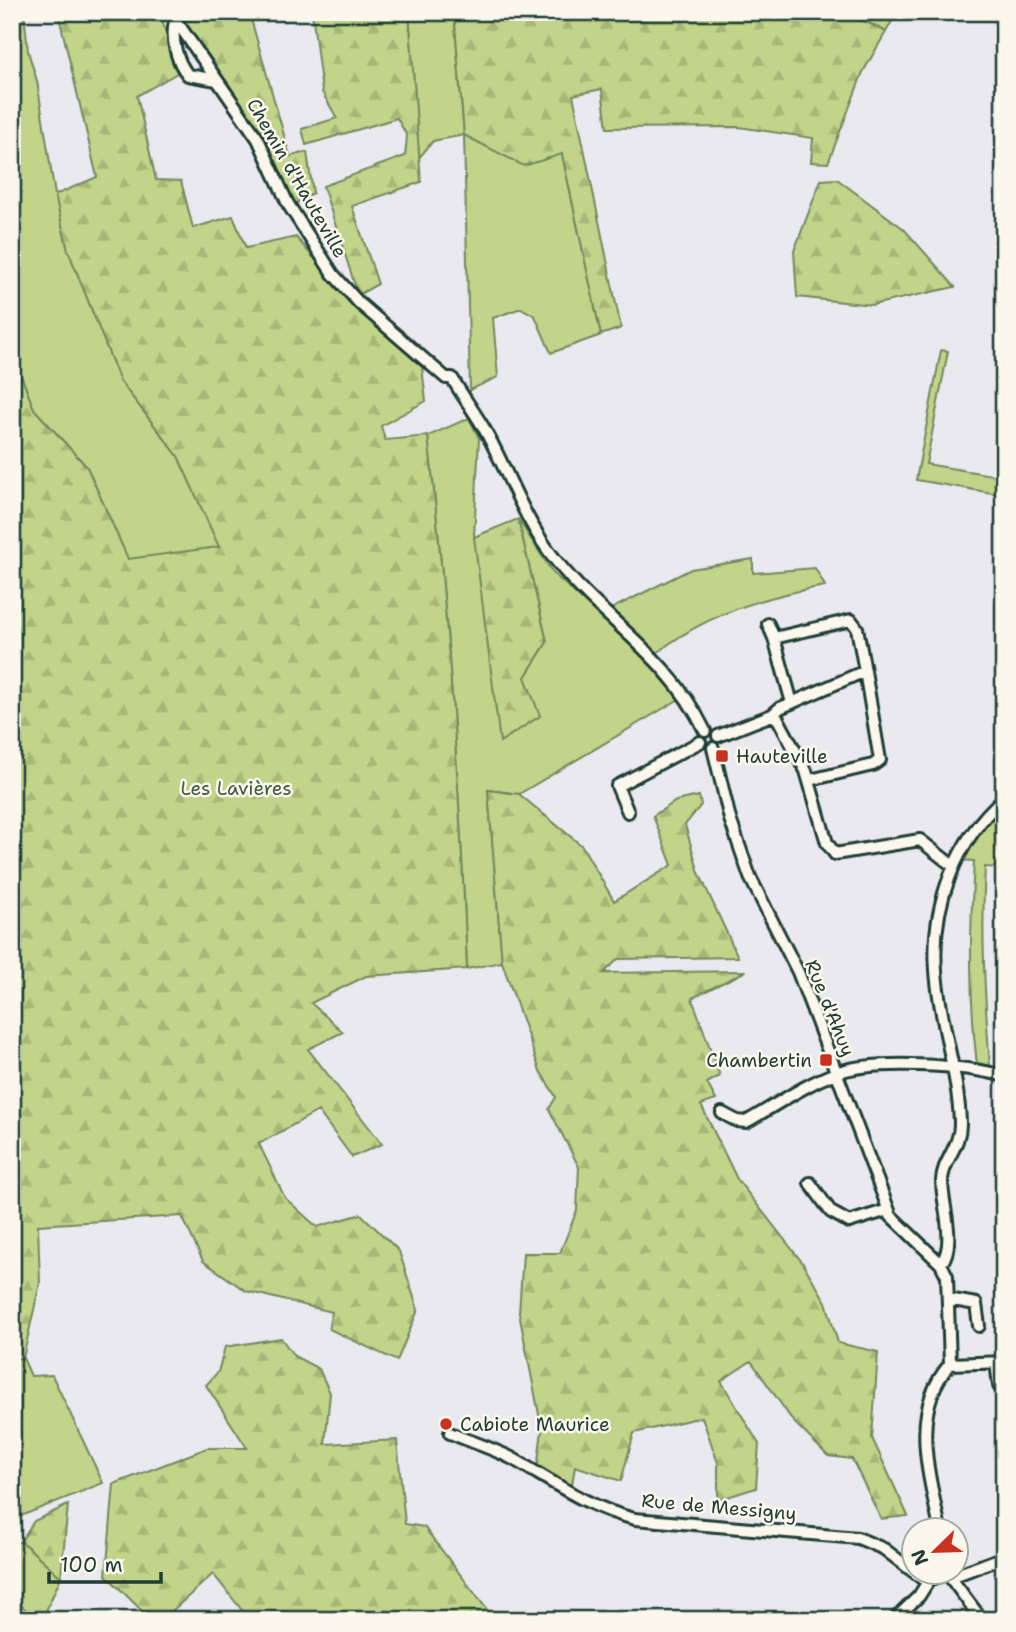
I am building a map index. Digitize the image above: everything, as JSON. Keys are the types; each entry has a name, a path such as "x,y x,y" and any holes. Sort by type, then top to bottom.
{"street":[{"name":"Chemin d'Hauteville","path":"173,17 258,139 288,204 333,274 384,326 446,378 452,378 487,433 517,499 548,550 592,600 638,640 674,679 705,731"},
{"path":"173,17 173,41 183,69 188,75 217,80"},
{"path":"774,638 844,620 852,620 857,628 880,760 870,766 810,780"},
{"path":"768,624 792,703"},
{"path":"700,742 705,748 713,748 718,736 772,715 792,703 865,671"},
{"path":"772,715 783,727 810,780 831,851 844,854 920,840 953,866"},
{"path":"628,812 617,786 700,742 705,731 712,731 718,736"},
{"name":"Rue d'Ahuy","path":"713,748 730,819 750,877 798,972 888,1210 894,1221 941,1264"},
{"path":"938,1516 923,1426 931,1396 950,1364 947,1276 941,1264 948,1247 942,1174 957,1147 960,1132 954,1067 936,968 939,919 953,866 978,825 1004,798"},
{"path":"722,1113 734,1120 746,1122 837,1072 895,1066 954,1067 1004,1076"},
{"path":"810,1183 831,1212 849,1222 888,1210"},
{"path":"948,1299 976,1304 979,1326"},
{"path":"950,1364 1000,1362 999,1386"},
{"name":"Rue de Messigny","path":"450,1433 513,1459 568,1495 611,1513 668,1523 858,1538 884,1549 900,1561"},
{"path":"970,1570 1004,1557"},
{"path":"894,1620 919,1596 925,1586"},
{"path":"957,1586 982,1620"}],"green space":[{"path":"12,12 24,12 28,51 37,81 55,195 68,250 120,381 178,456 220,547 128,560 87,467 34,409 12,353"},
{"name":"Les Lavières","path":"58,12 160,12 177,73 137,96 156,180 181,181 193,228 233,216 246,248 296,237 362,314 422,367 426,401 381,426 385,440 428,436 452,702 467,969 366,976 311,1003 343,1032 308,1049 382,1144 352,1157 318,1111 259,1144 285,1198 317,1227 361,1214 399,1251 418,1310 397,1361 329,1329 332,1312 246,1291 203,1261 182,1216 38,1225 40,1283 23,1358 12,1359 12,353 34,409 87,467 128,559 219,547 178,456 120,381 68,250 55,195 97,177"},
{"path":"176,12 249,12 290,156 307,152 313,193 295,204 262,139"},
{"path":"312,12 409,12 421,182 352,206 378,284 358,295 323,186 405,156 407,136 397,118 306,145 302,129 337,118 322,92"},
{"path":"409,12 454,12 464,135 433,141 419,158"},
{"path":"454,12 806,12 806,16 838,13 857,18 886,32 863,72 828,163 811,162 813,138 739,127 607,128 602,89 573,95 621,328 601,335 562,154 524,166 464,135"},
{"path":"848,12 897,12 886,32"},
{"path":"464,135 562,154 601,335 551,353 535,316 521,308 493,318 498,377 470,390"},
{"path":"837,179 904,229 955,287 872,305 797,297 794,251 821,180"},
{"path":"941,350 948,351 926,464 1004,477 1004,495 916,480"},
{"path":"469,418 479,438 474,537 525,677 547,642 518,519 553,573 634,648 650,658 681,698 519,794 488,790 502,962 467,969 452,702 428,436"},
{"path":"518,519 547,642 525,677 540,716 500,742 474,537"},
{"path":"753,559 753,573 815,568 825,586 780,595 736,609 695,628 657,653 611,609 691,569"},
{"path":"488,790 519,794 582,846 614,901 672,865 653,816 676,801 699,796 701,805 685,825 699,873 738,957 618,959 604,973 746,971 692,998 720,1076 707,1083 716,1100 701,1105 737,1179 802,1262 826,1302 838,1343 878,1352 872,1438 908,1516 881,1519 852,1459 828,1456 793,1421 751,1361 721,1381 759,1444 756,1488 718,1500 718,1463 702,1417 634,1433 621,1481 575,1466 571,1491 537,1470 542,1430 519,1313 523,1253 560,1253 577,1210 579,1167 549,1109 556,1097 540,1071 502,962"},
{"path":"1004,802 1002,868 985,867 984,967 990,1067 977,1066 971,964 974,861 960,860 986,821"},
{"path":"281,1338 294,1356 319,1369 330,1393 325,1444 397,1440 405,1524 424,1527 495,1620 245,1620 245,1614 213,1574 162,1620 151,1620 106,1575 114,1484 207,1448 247,1448 206,1385 218,1372 225,1347"},
{"path":"23,1358 31,1376 52,1375 103,1483 21,1516 12,1484 12,1359"},
{"path":"68,1505 61,1577 21,1541 34,1521"},
{"path":"21,1541 61,1577 42,1620 37,1620 12,1597 12,1545"}],"place":[{"name":"Hauteville","path":"722,756"},
{"name":"Chambertin","path":"826,1060"},
{"name":"Cabiote Maurice","path":"446,1424"}]}
